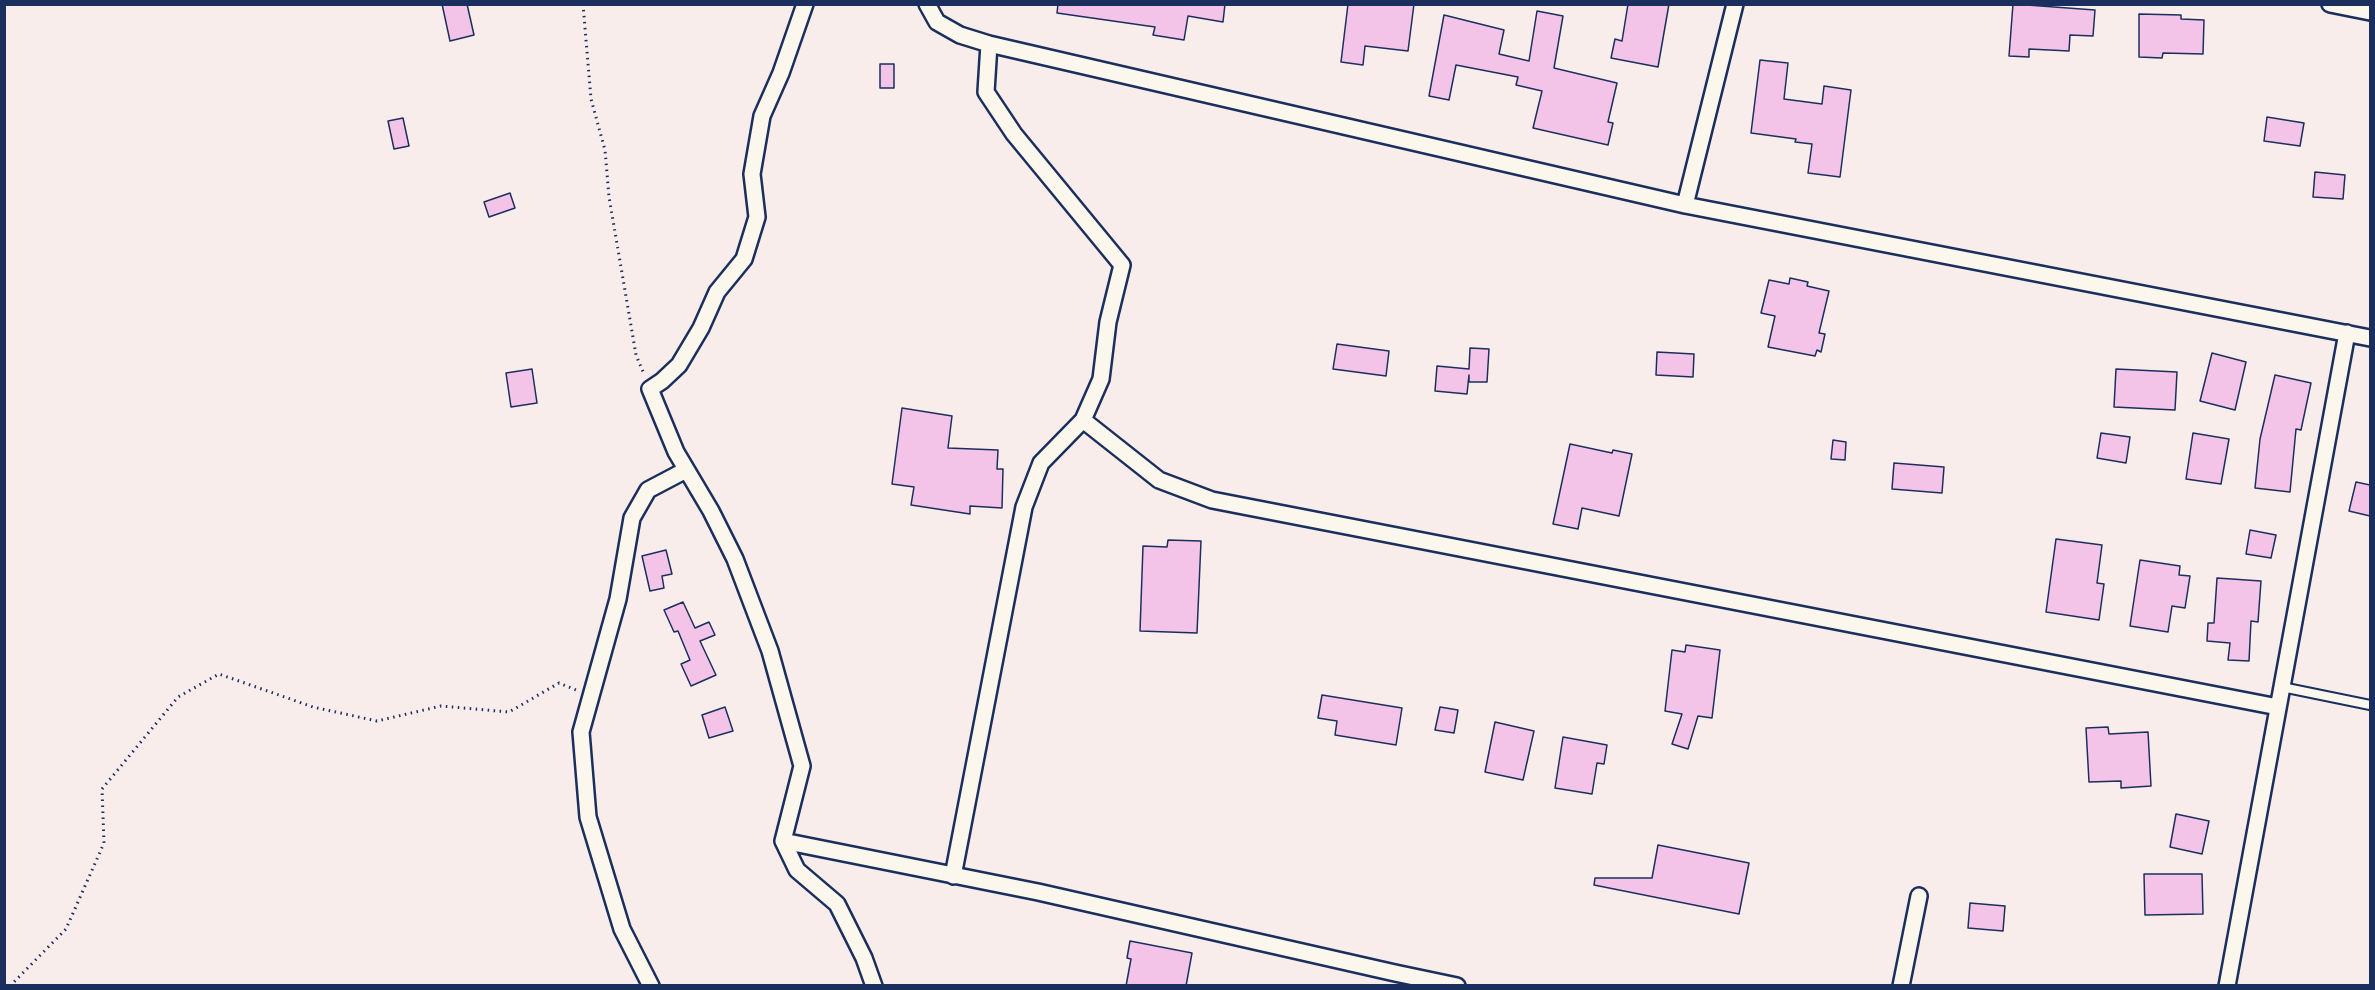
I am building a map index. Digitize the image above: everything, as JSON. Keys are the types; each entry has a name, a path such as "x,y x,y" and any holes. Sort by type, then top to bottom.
{"street":[{"path":"805,4 781,73 762,116 752,174 757,217 744,259 717,292 701,328 679,365 650,389 664,428 711,511 735,559 758,615 802,766 783,841 797,870 837,903 864,958 874,986"},
{"path":"927,4 937,22 960,35 989,45 1685,205 2370,338"},
{"path":"1685,205 1735,4"},
{"path":"2330,4 2370,12"},
{"path":"953,876 1024,507 1041,463 1083,420 1101,379 1108,322 1122,265 1014,134 986,92 989,45"},
{"path":"2227,986 2347,333"},
{"path":"1083,420 1159,480 1212,500 2278,707"},
{"path":"651,986 622,928 588,817 581,732 618,599 632,518 648,490 686,470"},
{"path":"783,841 1038,892 1456,986"},
{"path":"1901,986 1919,896"}],"lane":[{"path":"2282,687 2370,705"}],"path":[{"path":"583,4 591,99 605,150 609,197 636,355 650,389"},
{"path":"10,986 66,929 104,843 102,789 178,697 219,674 313,707 377,721 441,706 509,712 559,683 591,697"}],"building":[{"path":"442,4 467,4 474,35 450,41"},
{"path":"1058,4 1225,4 1223,22 1188,16 1184,40 1153,35 1155,27 1057,13"},
{"path":"1348,4 1414,4 1408,51 1365,46 1363,65 1341,62"},
{"path":"1628,4 1669,4 1658,67 1611,58 1615,39 1622,41"},
{"path":"2013,4 2095,10 2093,36 2070,35 2069,51 2029,49 2029,57 2009,56"},
{"path":"1537,11 1563,16 1554,68 1617,83 1608,122 1613,123 1608,145 1533,128 1542,91 1516,85 1518,77 1456,65 1449,100 1429,96 1444,15 1504,30 1499,54 1529,61"},
{"path":"2139,14 2181,15 2181,19 2204,20 2203,54 2163,53 2162,58 2139,57"},
{"path":"1760,60 1788,63 1784,99 1822,104 1824,86 1851,90 1840,177 1808,173 1812,144 1795,142 1796,139 1751,133"},
{"path":"880,64 894,64 894,88 880,88"},
{"path":"2267,117 2304,123 2300,146 2264,141"},
{"path":"403,118 409,146 394,149 388,121"},
{"path":"2315,172 2345,175 2343,199 2313,197"},
{"path":"510,193 515,208 489,217 484,202"},
{"path":"1790,278 1808,282 1807,286 1829,291 1819,333 1825,334 1821,352 1817,350 1815,356 1768,347 1775,316 1761,313 1769,280 1789,284"},
{"path":"1337,344 1389,351 1386,376 1333,369"},
{"path":"1470,348 1489,349 1487,382 1469,382 1469,375 1467,394 1435,391 1437,366 1469,369"},
{"path":"1657,352 1694,354 1693,377 1656,375"},
{"path":"2212,353 2246,362 2235,410 2200,401"},
{"path":"532,369 537,403 511,407 506,373"},
{"path":"2116,369 2177,372 2175,410 2114,407"},
{"path":"2275,375 2311,383 2301,430 2296,429 2290,492 2255,488 2260,439"},
{"path":"902,408 952,416 948,448 998,450 997,469 1003,469 1002,508 970,506 970,514 911,505 914,487 892,484"},
{"path":"2101,433 2130,437 2126,463 2097,458"},
{"path":"2193,433 2229,439 2221,484 2186,479"},
{"path":"1833,440 1846,442 1845,460 1831,459"},
{"path":"1570,444 1612,453 1613,450 1632,454 1619,516 1582,508 1578,529 1553,524"},
{"path":"1894,463 1944,467 1942,493 1892,489"},
{"path":"2356,482 2370,485 2370,516 2349,511"},
{"path":"2250,530 2276,535 2271,558 2246,554"},
{"path":"2056,539 2102,545 2097,583 2104,584 2099,620 2046,612"},
{"path":"1168,540 1201,541 1197,633 1140,631 1143,546 1167,547"},
{"path":"666,550 672,574 662,576 664,588 650,591 642,556"},
{"path":"2140,560 2180,566 2179,575 2190,576 2185,608 2172,606 2168,632 2130,626"},
{"path":"2217,578 2261,581 2258,622 2251,621 2249,661 2228,660 2230,643 2207,641 2208,623 2214,623"},
{"path":"683,602 695,628 709,622 715,635 700,641 716,675 691,686 681,664 690,660 678,631 674,632 664,610"},
{"path":"1686,645 1720,650 1712,718 1698,716 1688,749 1672,744 1682,714 1665,711 1672,650 1685,652"},
{"path":"1322,695 1402,708 1396,745 1335,735 1337,721 1318,718"},
{"path":"725,707 733,731 709,738 702,715"},
{"path":"1440,707 1458,710 1454,733 1435,730"},
{"path":"1495,722 1534,731 1523,780 1485,772"},
{"path":"2108,727 2109,734 2148,732 2151,786 2121,788 2121,781 2089,782 2086,728"},
{"path":"1563,737 1607,745 1604,764 1597,763 1592,794 1555,788"},
{"path":"2176,814 2209,821 2202,854 2170,847"},
{"path":"1658,845 1749,863 1739,914 1594,885 1595,878 1652,878"},
{"path":"2144,874 2202,874 2203,914 2145,915"},
{"path":"1970,903 2005,906 2003,931 1968,928"},
{"path":"1130,941 1192,953 1186,986 1126,986 1131,959 1127,958"}]}
